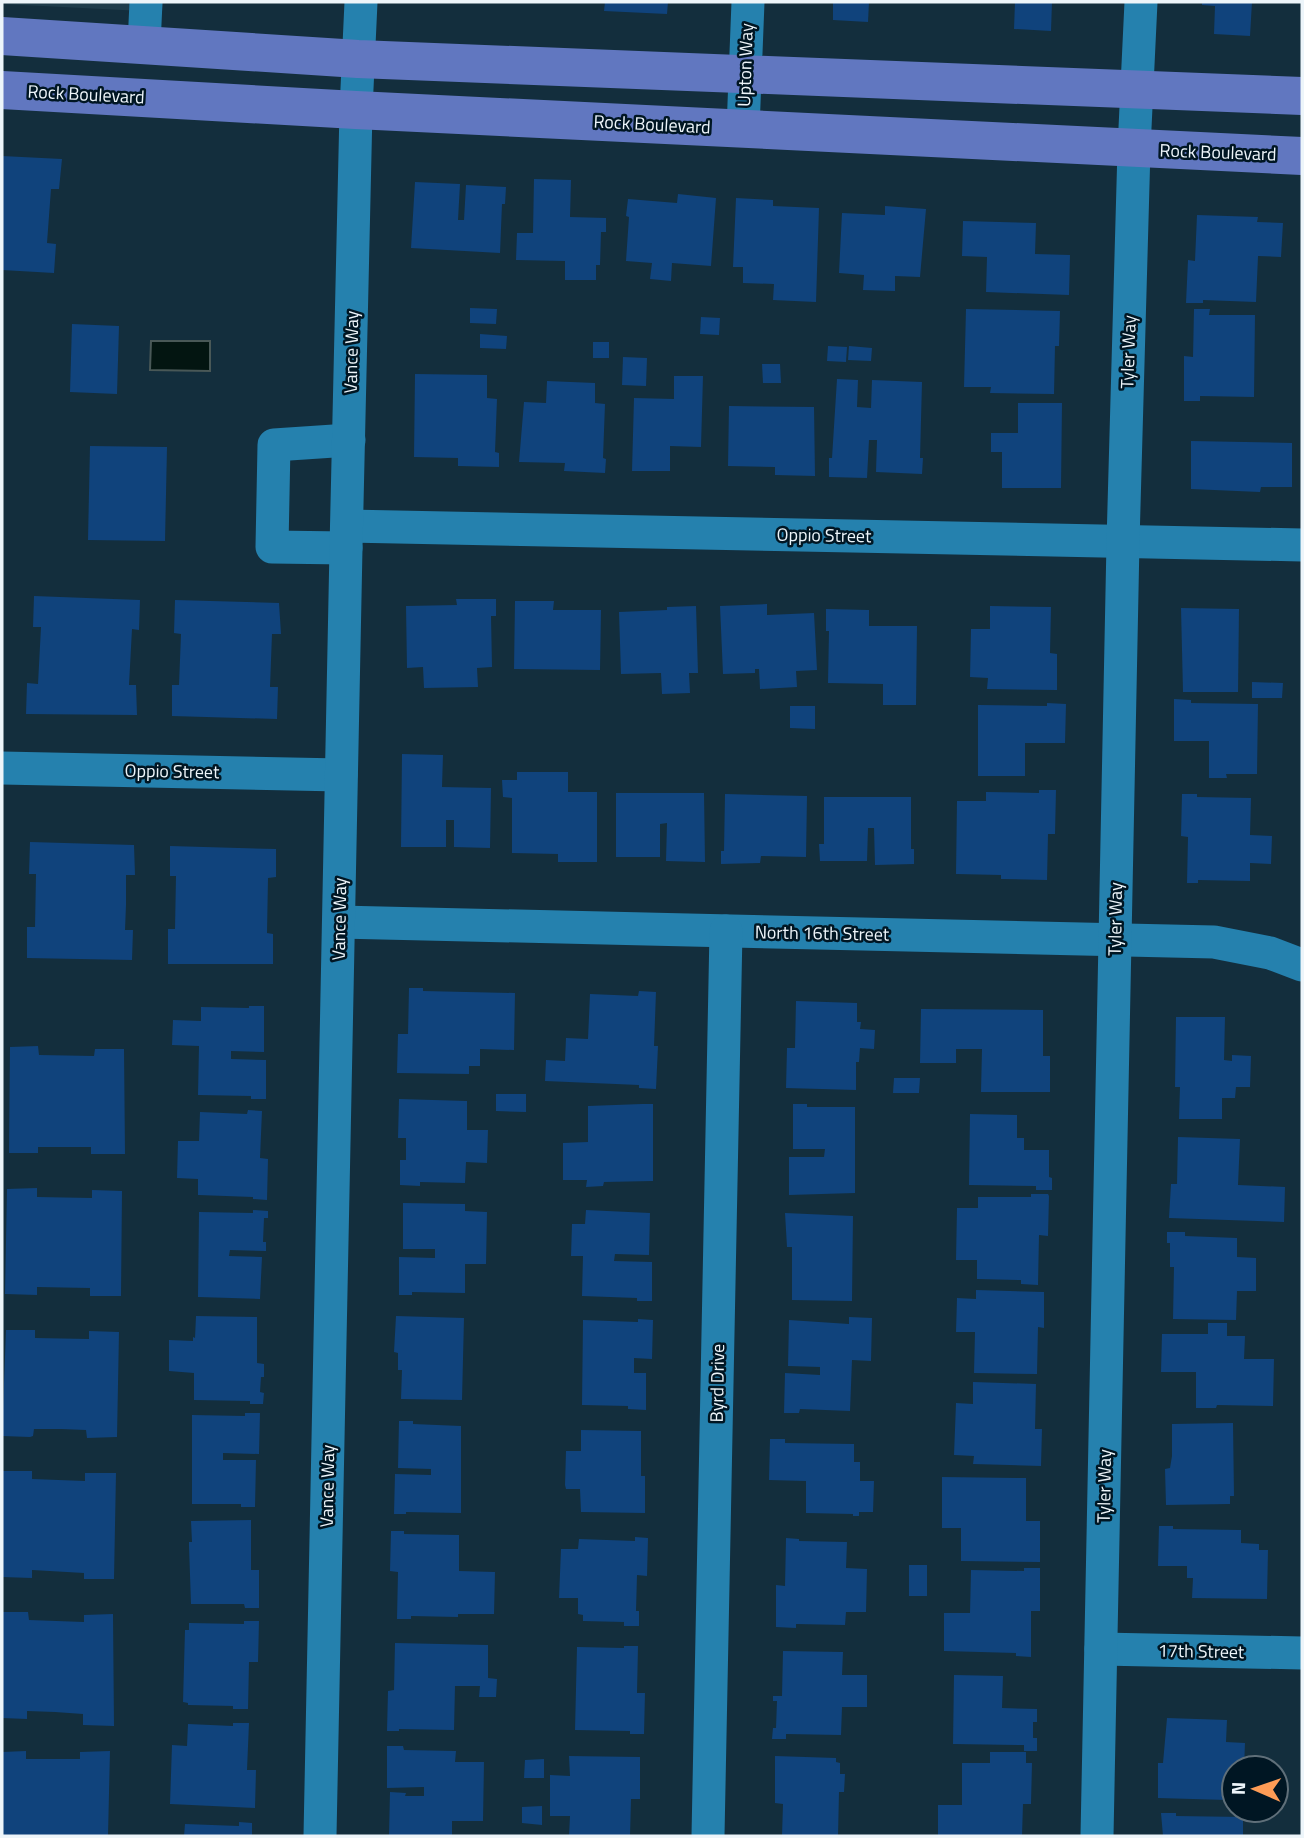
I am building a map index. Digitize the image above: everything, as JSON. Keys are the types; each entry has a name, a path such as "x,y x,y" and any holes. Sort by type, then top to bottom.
{"main road":[{"path":"2,36 358,59 1302,96"},
{"name":"Rock Boulevard","path":"2,90 1302,156"}],"street":[{"path":"144,45 146,2"},
{"name":"Vance Way","path":"320,1836 346,537 361,2"},
{"name":"Upton Way","path":"743,129 748,2"},
{"name":"Tyler Way","path":"1097,1836 1123,541 1141,2"},
{"name":"Oppio Street","path":"349,440 274,445 272,547 346,537 1123,541 1302,545"},
{"name":"Oppio Street","path":"2,768 341,775"},
{"name":"North 16th Street","path":"338,922 1214,942 1270,953 1302,965"},
{"name":"Byrd Drive","path":"708,1836 726,931"},
{"name":"17th Street","path":"1101,1649 1302,1653"}],"shaded area":[{"path":"2,2 163,2 162,12"},
{"path":"151,341 210,341 210,371 150,370"}],"building":[{"path":"605,2 668,2 667,14 604,11"},
{"path":"833,2 869,2 868,22 833,20"},
{"path":"1015,2 1052,2 1051,31 1014,29"},
{"path":"1202,2 1252,2 1250,36 1214,34 1215,6 1202,5"},
{"path":"2,156 62,159 59,189 51,189 47,243 56,244 54,273 2,270"},
{"path":"534,179 571,180 570,217 606,218 606,232 601,232 600,265 596,265 596,280 565,280 565,261 516,260 517,233 533,233"},
{"path":"415,182 460,184 458,220 464,220 466,185 506,187 505,204 502,204 500,253 411,248"},
{"path":"678,194 716,198 711,266 672,263 671,281 650,279 652,263 626,261 628,199 677,203"},
{"path":"736,198 773,200 773,206 819,208 816,302 773,300 774,284 743,283 743,267 733,267"},
{"path":"885,206 926,209 920,277 895,276 895,291 863,290 864,275 839,273 842,213 885,215"},
{"path":"1197,215 1258,217 1257,222 1283,223 1281,257 1258,256 1256,302 1203,300 1203,303 1186,303 1188,260 1195,261"},
{"path":"963,221 1036,223 1035,254 1070,255 1069,295 986,292 987,257 962,256"},
{"path":"470,308 497,309 496,324 470,323"},
{"path":"966,309 1060,311 1059,346 1055,346 1054,394 990,393 991,387 964,387"},
{"path":"1194,309 1210,309 1209,315 1255,315 1254,397 1200,396 1200,401 1184,401 1184,356 1193,357"},
{"path":"701,317 720,318 719,335 700,334"},
{"path":"72,324 119,326 117,394 70,392"},
{"path":"480,334 507,336 506,349 480,348"},
{"path":"593,342 609,342 609,358 593,358"},
{"path":"828,346 847,347 846,362 827,361"},
{"path":"849,346 872,348 871,361 848,360"},
{"path":"623,357 647,358 646,386 622,385"},
{"path":"762,364 780,364 781,383 763,383"},
{"path":"415,374 487,375 487,398 497,399 495,452 499,453 499,467 458,466 458,458 414,457"},
{"path":"674,376 703,376 701,447 670,446 670,471 632,471 634,398 674,399"},
{"path":"837,379 858,380 857,407 871,408 872,380 922,382 922,474 876,472 877,440 869,440 867,478 829,477"},
{"path":"547,381 595,383 595,403 605,404 605,473 564,471 565,463 519,462 524,402 546,403"},
{"path":"1018,403 1062,403 1061,488 1002,488 1002,452 991,452 991,433 1018,433"},
{"path":"729,406 814,407 815,476 775,475 775,467 728,466"},
{"path":"1191,441 1292,443 1292,487 1261,487 1260,492 1191,489"},
{"path":"90,446 167,447 165,541 88,540"},
{"path":"34,596 140,600 139,630 132,629 129,685 136,685 137,715 26,714 27,683 38,684 41,627 33,627"},
{"path":"456,599 496,599 496,616 491,616 492,667 477,668 478,687 424,688 423,667 407,668 406,606 457,605"},
{"path":"175,600 279,603 281,634 272,634 270,687 278,687 277,719 172,716 172,685 179,685 181,634 174,633"},
{"path":"515,601 554,601 553,610 601,610 600,670 514,669"},
{"path":"767,604 767,615 814,613 817,670 796,671 797,687 760,689 759,669 755,669 755,673 723,674 720,606"},
{"path":"696,606 698,673 689,673 690,693 662,694 661,673 621,674 619,612"},
{"path":"990,606 1051,607 1050,653 1057,654 1057,690 987,689 988,678 970,677 971,629 990,629"},
{"path":"1181,608 1239,609 1238,692 1183,692"},
{"path":"826,609 869,610 869,626 917,626 916,705 883,705 883,684 828,683 829,631 826,631"},
{"path":"1252,682 1283,683 1282,698 1252,698"},
{"path":"1174,699 1191,700 1191,703 1258,704 1257,774 1226,774 1227,778 1209,778 1209,741 1174,741"},
{"path":"1047,703 1066,704 1065,743 1025,743 1025,776 978,776 978,705 1047,706"},
{"path":"790,706 815,706 815,729 790,728"},
{"path":"402,754 443,755 442,787 491,788 490,848 454,847 454,820 446,820 446,847 401,847"},
{"path":"517,772 568,772 568,792 597,792 597,862 558,862 558,854 512,853 512,798 503,797 502,780 517,780"},
{"path":"1039,790 1056,790 1055,834 1048,834 1047,880 956,874 957,801 986,801 986,792 1039,793"},
{"path":"616,793 704,793 705,862 666,861 667,823 660,824 660,857 616,857"},
{"path":"725,794 807,796 806,857 761,856 760,863 721,864 721,851 724,851"},
{"path":"1182,794 1197,794 1197,797 1251,798 1250,835 1272,836 1271,864 1250,863 1250,881 1198,880 1198,883 1187,883 1188,837 1181,836"},
{"path":"824,797 911,797 911,849 914,849 914,864 875,865 874,828 868,828 867,861 820,861 819,844 824,844"},
{"path":"30,842 134,845 135,875 126,875 125,930 133,930 132,960 27,958 27,927 35,927 36,874 29,874"},
{"path":"170,846 276,849 276,877 268,878 267,933 273,934 273,964 168,964 168,929 175,929 176,876 170,876"},
{"path":"409,988 423,988 423,991 515,993 514,1050 480,1049 480,1066 469,1066 469,1074 397,1073 398,1034 408,1034"},
{"path":"639,991 656,992 656,1089 639,1088 639,1085 545,1081 546,1060 565,1061 566,1038 588,1039 590,994 638,996"},
{"path":"796,1001 857,1003 857,1022 861,1022 860,1029 875,1030 874,1049 860,1048 859,1062 856,1062 856,1090 786,1088 787,1048 795,1048"},
{"path":"264,1006 264,1052 231,1051 231,1059 266,1060 266,1099 251,1099 251,1096 198,1095 199,1046 172,1045 173,1020 201,1021 201,1007"},
{"path":"921,1009 1043,1010 1043,1056 1050,1056 1050,1092 981,1092 982,1049 956,1049 956,1063 920,1063"},
{"path":"1176,1017 1225,1017 1224,1060 1232,1061 1232,1055 1251,1056 1250,1087 1236,1087 1235,1098 1222,1098 1222,1119 1179,1119 1180,1087 1175,1087"},
{"path":"38,1046 39,1055 94,1056 95,1049 124,1049 125,1154 91,1154 91,1147 38,1147 38,1153 9,1153 10,1047"},
{"path":"894,1078 920,1078 919,1093 893,1093"},
{"path":"496,1094 526,1094 526,1112 496,1111"},
{"path":"399,1099 467,1101 467,1130 488,1130 487,1163 466,1162 465,1183 420,1182 420,1186 400,1185 400,1160 406,1160 406,1138 398,1138"},
{"path":"653,1104 653,1181 604,1182 603,1186 586,1187 587,1180 563,1180 563,1143 588,1142 588,1106"},
{"path":"793,1104 807,1104 807,1107 855,1107 855,1193 789,1195 789,1157 824,1157 825,1149 793,1149"},
{"path":"248,1110 262,1111 260,1158 268,1159 267,1200 198,1195 198,1179 177,1178 178,1141 199,1141 200,1112 247,1114"},
{"path":"970,1114 1017,1115 1017,1138 1024,1138 1024,1150 1049,1150 1052,1190 1036,1190 1036,1186 969,1185"},
{"path":"1178,1137 1240,1139 1238,1185 1285,1187 1284,1222 1169,1218 1171,1184 1177,1184"},
{"path":"37,1188 37,1197 92,1198 92,1190 122,1191 121,1296 90,1296 90,1288 37,1287 37,1295 5,1294 7,1189"},
{"path":"1031,1194 1049,1196 1048,1236 1039,1235 1038,1285 1021,1284 1021,1280 977,1279 977,1260 956,1260 957,1208 978,1208 978,1197 1031,1197"},
{"path":"403,1203 465,1204 465,1211 487,1212 486,1264 465,1264 465,1293 412,1292 412,1295 399,1295 399,1257 435,1258 435,1249 403,1249"},
{"path":"253,1210 268,1211 268,1218 264,1218 263,1242 266,1242 266,1251 230,1250 229,1256 262,1257 260,1299 198,1297 199,1212 253,1213"},
{"path":"586,1210 650,1213 649,1255 615,1254 614,1261 652,1262 652,1301 582,1296 583,1256 571,1256 572,1224 585,1224"},
{"path":"785,1213 853,1216 852,1301 792,1300 792,1247 787,1247"},
{"path":"1167,1232 1185,1232 1185,1236 1237,1238 1237,1257 1256,1258 1256,1291 1237,1291 1236,1320 1173,1319 1174,1267 1170,1267"},
{"path":"976,1290 1044,1292 1044,1328 1038,1327 1037,1374 974,1373 975,1332 956,1332 957,1298 976,1299"},
{"path":"196,1316 257,1317 257,1363 264,1364 260,1392 264,1393 263,1404 250,1404 250,1401 194,1400 194,1373 169,1371 169,1340 193,1341"},
{"path":"396,1316 464,1318 462,1400 401,1399 402,1370 398,1370 398,1353 394,1352"},
{"path":"849,1317 872,1318 871,1361 852,1360 850,1411 800,1409 799,1413 784,1413 785,1373 820,1375 820,1367 788,1366 789,1320 849,1324"},
{"path":"638,1319 653,1320 652,1359 634,1358 634,1373 646,1373 646,1410 628,1409 628,1406 582,1405 583,1320 638,1322"},
{"path":"1208,1323 1227,1323 1227,1336 1245,1336 1244,1359 1274,1359 1273,1406 1217,1405 1216,1408 1196,1408 1196,1372 1161,1372 1162,1334 1208,1334"},
{"path":"6,1330 35,1330 35,1338 89,1339 89,1331 119,1332 117,1437 87,1438 86,1430 61,1429 34,1429 33,1436 30,1437 2,1436"},
{"path":"973,1382 1036,1384 1035,1429 1042,1429 1041,1466 973,1464 974,1456 954,1455 956,1403 973,1404"},
{"path":"245,1413 260,1413 259,1454 223,1453 223,1460 256,1460 255,1507 241,1507 241,1504 192,1504 192,1415 245,1416"},
{"path":"399,1421 461,1426 461,1513 394,1514 395,1474 431,1475 431,1469 398,1468"},
{"path":"1233,1423 1234,1496 1230,1496 1230,1504 1166,1505 1165,1469 1170,1468 1172,1456 1172,1424"},
{"path":"581,1430 641,1431 641,1476 645,1476 645,1513 581,1512 580,1489 566,1489 565,1485 566,1451 581,1451"},
{"path":"770,1439 785,1439 785,1443 854,1444 854,1462 860,1462 860,1481 874,1481 873,1512 859,1512 859,1516 806,1513 806,1481 769,1480"},
{"path":"2,1471 32,1471 32,1479 85,1481 85,1473 116,1473 114,1579 84,1579 84,1573 32,1570 32,1578 2,1577"},
{"path":"942,1477 1026,1478 1026,1521 1040,1521 1040,1562 961,1561 961,1528 942,1528"},
{"path":"251,1520 251,1570 259,1570 259,1608 245,1608 244,1604 191,1604 191,1521"},
{"path":"1159,1526 1173,1526 1173,1529 1241,1530 1241,1543 1259,1544 1259,1550 1268,1550 1267,1599 1192,1598 1193,1578 1187,1578 1187,1566 1158,1566"},
{"path":"391,1531 404,1531 404,1534 459,1535 459,1571 495,1572 494,1614 458,1614 458,1617 411,1616 411,1619 397,1619 398,1572 390,1571"},
{"path":"635,1537 648,1538 647,1576 637,1575 636,1611 639,1611 639,1626 624,1626 624,1622 583,1621 583,1615 578,1614 578,1598 559,1598 561,1549 578,1549 579,1539 635,1541"},
{"path":"786,1538 799,1541 847,1542 846,1568 867,1569 866,1612 846,1612 845,1625 796,1624 796,1628 776,1627 776,1585 785,1586"},
{"path":"909,1565 927,1565 927,1596 909,1596"},
{"path":"1024,1568 1040,1568 1040,1611 1031,1611 1031,1657 1016,1656 1016,1653 944,1651 944,1613 970,1613 971,1570 1024,1571"},
{"path":"2,1612 28,1612 29,1620 84,1622 84,1615 113,1614 114,1726 83,1725 83,1714 27,1711 27,1719 2,1718"},
{"path":"244,1621 259,1621 258,1662 249,1662 248,1709 188,1705 183,1702 185,1630 189,1630 189,1623 244,1624"},
{"path":"395,1643 488,1645 488,1678 497,1679 496,1697 479,1697 480,1686 455,1686 454,1730 387,1731 388,1691 394,1690"},
{"path":"638,1646 637,1693 645,1693 644,1734 630,1734 630,1731 575,1730 577,1647"},
{"path":"783,1651 843,1652 842,1675 867,1675 867,1707 842,1707 841,1735 786,1734 786,1739 772,1739 773,1728 776,1728 777,1701 773,1701 773,1696 782,1696"},
{"path":"954,1675 1003,1676 1002,1708 1037,1709 1037,1722 1033,1722 1033,1738 1037,1738 1037,1751 1024,1751 1024,1745 953,1744"},
{"path":"1167,1718 1227,1720 1226,1742 1245,1743 1245,1754 1220,1754 1220,1800 1158,1798 1158,1763 1163,1763"},
{"path":"233,1723 249,1723 247,1770 256,1770 255,1808 170,1804 172,1745 187,1746 188,1724 233,1726"},
{"path":"387,1746 403,1746 404,1750 456,1751 455,1762 484,1762 483,1821 452,1821 452,1836 389,1836 390,1792 406,1793 405,1796 424,1796 424,1787 387,1788"},
{"path":"26,1751 26,1759 80,1759 80,1752 110,1751 108,1836 2,1836 2,1752"},
{"path":"990,1752 1026,1752 1026,1763 1032,1763 1031,1804 1023,1804 1022,1836 938,1836 938,1805 962,1805 962,1763 990,1763"},
{"path":"569,1756 640,1757 640,1799 631,1799 630,1836 569,1836 570,1816 550,1816 550,1775 570,1776"},
{"path":"775,1756 836,1758 836,1762 840,1763 840,1774 845,1774 844,1792 839,1792 838,1836 782,1836 783,1804 775,1803"},
{"path":"544,1759 544,1778 524,1778 525,1760"},
{"path":"542,1806 542,1825 522,1823 522,1807"},
{"path":"1161,1813 1220,1817 1220,1824 1243,1824 1243,1836 1163,1836"},
{"path":"239,1822 252,1823 252,1836 184,1836 185,1824 239,1826"}]}
